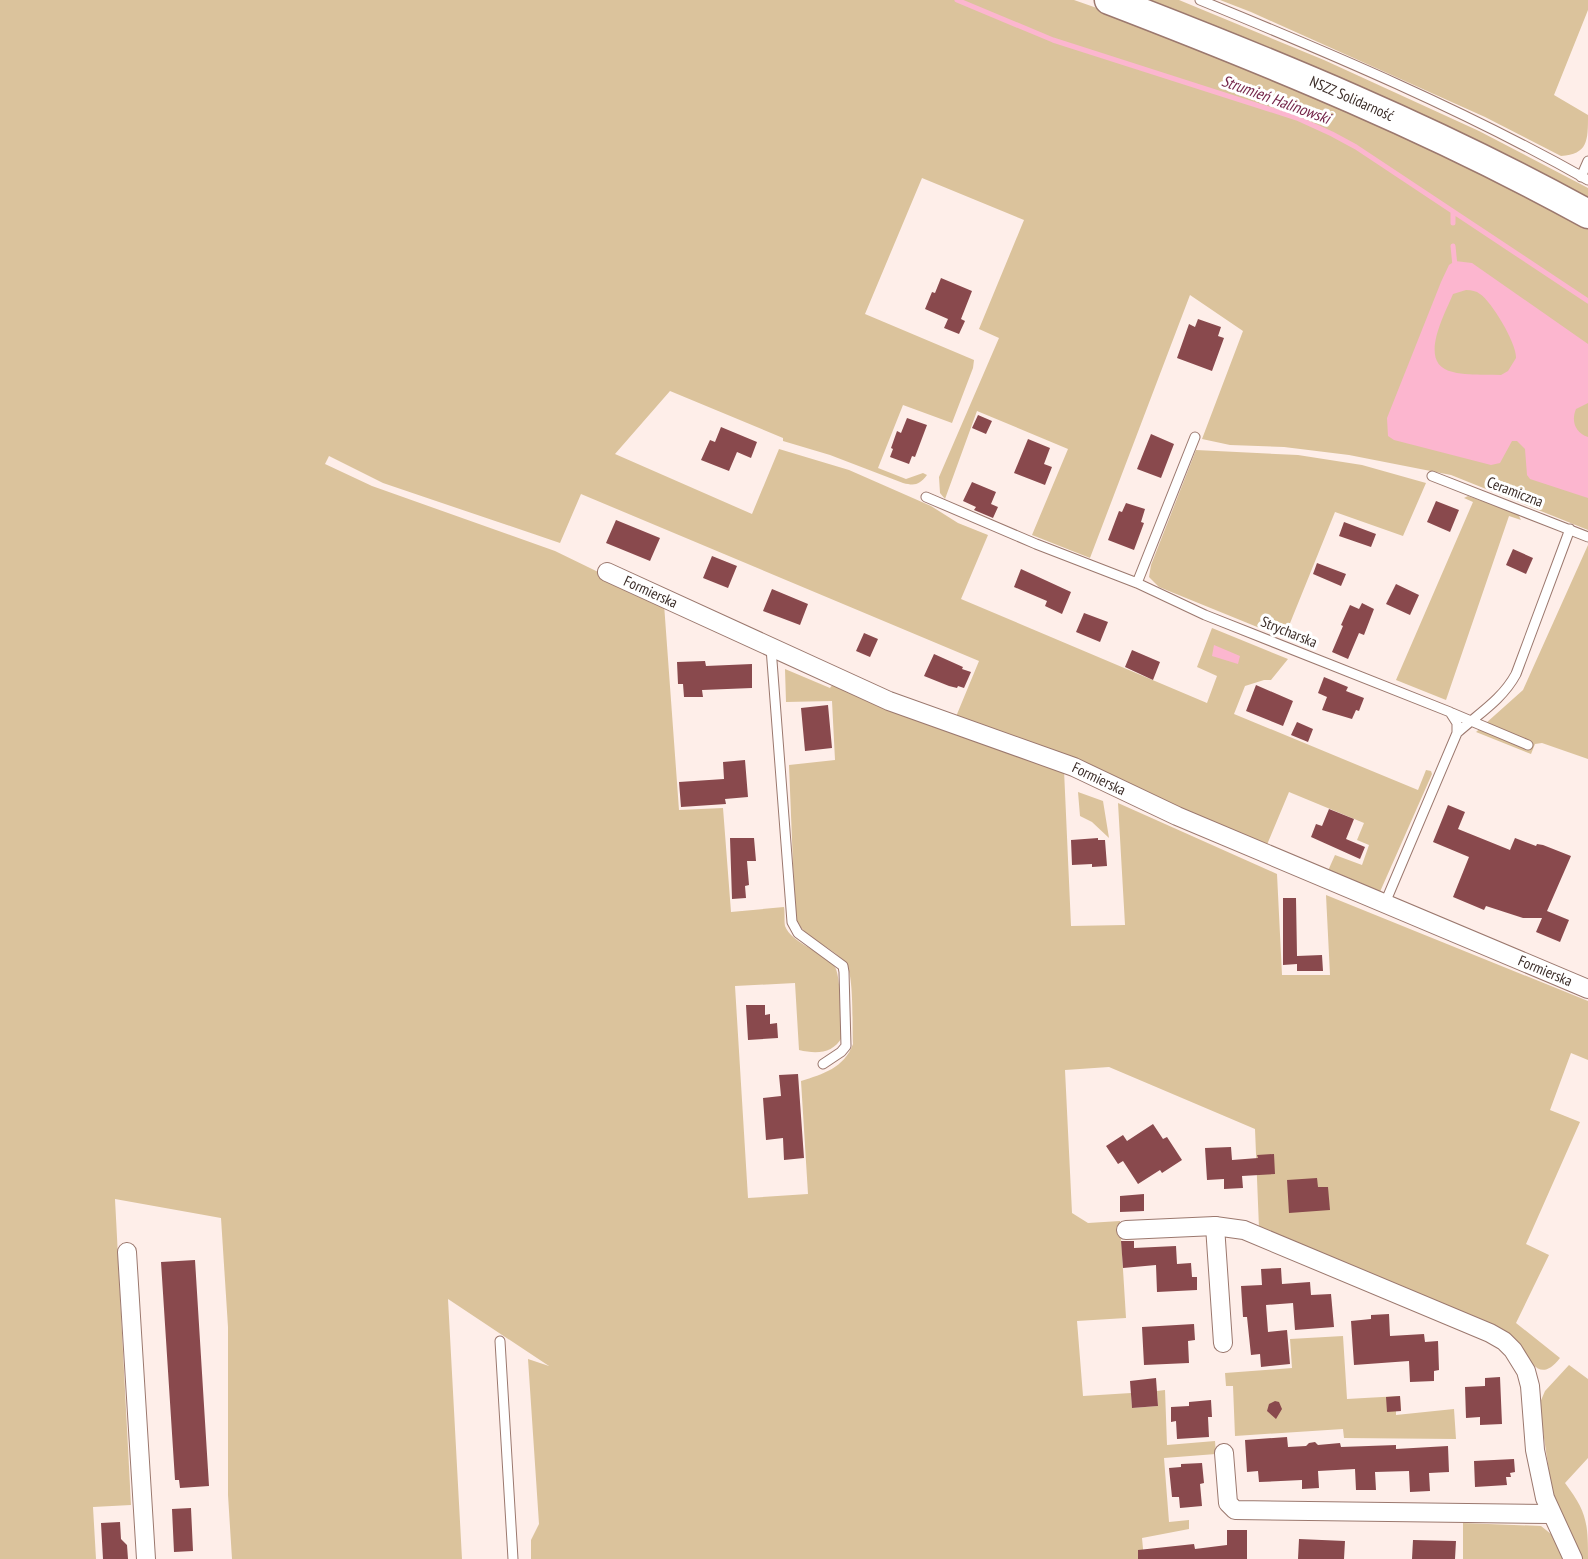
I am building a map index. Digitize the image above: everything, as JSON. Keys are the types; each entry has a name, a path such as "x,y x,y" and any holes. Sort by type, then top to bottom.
{"main road":[{"name":"NSZZ Solidarność","path":"1109,0 1258,58 1377,108 1464,149 1588,214"}],"street":[{"name":"Formierska","path":"607,572 889,701 1074,767 1177,816 1588,989"},
{"path":"1126,1230 1215,1226 1244,1230 1490,1333 1504,1341 1517,1355 1526,1371 1530,1386 1538,1469 1545,1498 1573,1559"},
{"path":"1215,1226 1223,1343"},
{"path":"128,1252 146,1559"},
{"path":"1224,1453 1228,1503 1235,1510 1551,1514"}],"lane":[{"path":"1200,0 1352,64 1503,135 1585,178 1588,161"},
{"path":"1137,583 1195,437"},
{"name":"Ceramiczna","path":"1432,476 1588,537"},
{"name":"Strycharska","path":"926,497 1046,548 1137,583 1205,615 1528,745"},
{"path":"1457,733 1500,697 1516,674 1570,529"},
{"path":"771,648 792,922 798,933 843,966 844,972 846,1046 823,1064"},
{"path":"1385,903 1457,733 1458,723 1450,712"},
{"path":"500,1341 513,1559"}],"shaded area":[{"path":"0,0 1074,0 1174,35 1305,87 1588,223 1588,530 1451,475 1349,455 1284,447 1230,445 1202,439 1243,331 1190,295 1090,558 1032,535 1068,449 977,411 945,499 940,493 939,477 999,338 979,329 1024,220 922,178 865,314 974,360 952,423 903,405 878,468 906,479 923,473 927,475 922,481 916,484 903,483 830,455 783,441 783,438 670,391 615,454 752,514 779,449 849,470 931,506 958,523 988,535 961,599 1207,703 1217,676 1197,667 1212,628 1288,659 1271,680 1245,686 1234,714 1418,790 1426,770 1431,771 1432,774 1379,894 1327,873 1335,855 1362,865 1369,845 1357,840 1364,823 1289,792 1266,847 955,719 979,661 581,494 560,543 383,483 329,456 325,464 372,486 555,551 664,604 679,810 723,808 731,912 784,907 785,926 788,932 830,962 837,972 842,1037 834,1047 818,1052 799,1050 795,983 735,986 748,1198 808,1194 801,1081 832,1069 844,1059 853,1044 852,992 847,966 835,953 810,937 798,924 795,915 789,765 835,760 832,701 786,702 785,669 830,688 833,684 1064,770 1071,926 1125,925 1118,803 1277,874 1282,975 1330,975 1326,895 1588,1001 1588,1060 1571,1053 1550,1110 1580,1122 1526,1244 1549,1255 1516,1323 1560,1358 1546,1370 1540,1369 1530,1361 1515,1340 1259,1228 1255,1129 1109,1067 1065,1070 1072,1213 1088,1223 1120,1221 1126,1318 1077,1321 1083,1396 1131,1393 1132,1408 1158,1406 1157,1391 1165,1390 1167,1445 1215,1441 1216,1454 1164,1458 1169,1522 1189,1520 1189,1529 1142,1538 1144,1559 531,1559 531,1540 539,1524 528,1359 549,1366 448,1299 462,1559 232,1559 228,1495 228,1327 221,1218 115,1199 131,1505 93,1507 96,1559 0,1559"},
{"path":"1141,0 1179,0 1324,60 1479,131 1588,188 1588,205"},
{"path":"1220,0 1588,0 1588,10 1554,95 1588,115 1587,139 1577,152 1561,156 1485,117"},
{"path":"1455,261 1472,263 1588,344 1588,403 1576,409 1574,418 1577,430 1588,437 1588,498 1530,479 1527,475 1525,449 1517,441 1512,441 1500,463 1491,465 1394,440 1388,436 1387,418 1449,265","holes":["1466,290 1474,291 1485,298 1503,324 1512,343 1516,358 1508,371 1501,375 1453,372 1442,367 1436,360 1436,338 1453,294"]},
{"path":"1196,450 1298,455 1362,465 1426,483 1403,536 1335,512 1284,638 1159,587 1149,577 1151,565"},
{"path":"1468,496 1518,514 1521,520 1509,516 1446,700 1396,680 1473,502 1464,498"},
{"path":"1588,545 1588,759 1542,743 1535,744 1531,754 1476,732 1523,690"},
{"path":"1214,645 1240,656 1238,664 1212,656"},
{"path":"1078,792 1103,801 1109,838 1092,822 1080,816"},
{"path":"1343,1336 1347,1399 1400,1396 1401,1411 1396,1411 1396,1415 1454,1409 1456,1439 1344,1438 1343,1429 1235,1436 1233,1386 1226,1386 1225,1373 1292,1368 1290,1339"},
{"path":"1569,1365 1588,1379 1588,1458 1565,1483 1578,1502 1585,1518 1588,1559 1583,1559 1561,1517 1552,1491 1539,1405 1545,1391"},
{"path":"1463,1523 1541,1526 1551,1534 1564,1559 1463,1559"}],"building":[{"path":"941,278 972,291 961,319 965,321 959,334 944,328 948,319 925,309"},
{"path":"1198,319 1221,327 1218,336 1224,338 1212,371 1177,358 1189,324 1195,327"},
{"path":"978,415 992,421 986,434 972,428"},
{"path":"907,418 927,425 915,457 912,456 909,464 890,457 897,431 901,433"},
{"path":"721,427 757,442 751,458 737,452 729,471 701,460 710,440 715,442"},
{"path":"1151,434 1174,444 1161,478 1137,469"},
{"path":"1028,439 1050,448 1044,464 1052,467 1045,485 1014,473"},
{"path":"972,482 996,492 991,504 998,507 993,518 974,510 976,507 963,501"},
{"path":"1436,501 1459,510 1450,532 1427,522"},
{"path":"1126,503 1145,509 1141,522 1144,523 1134,550 1108,540 1119,511 1122,512"},
{"path":"616,520 660,538 650,561 606,543"},
{"path":"1344,522 1376,534 1371,547 1339,536"},
{"path":"1513,549 1533,558 1526,574 1506,565"},
{"path":"712,556 737,566 728,588 703,578"},
{"path":"1317,563 1346,574 1341,586 1313,574"},
{"path":"1021,569 1071,592 1062,614 1045,606 1047,601 1014,587"},
{"path":"1396,584 1419,595 1410,615 1386,604"},
{"path":"772,589 808,604 800,625 763,611"},
{"path":"1362,603 1374,609 1364,635 1359,633 1348,659 1332,652 1350,605 1359,609"},
{"path":"1084,613 1108,622 1100,642 1076,632"},
{"path":"864,633 878,639 870,657 856,651"},
{"path":"1132,650 1160,662 1153,680 1125,667"},
{"path":"934,654 971,672 964,688 949,686 924,676"},
{"path":"705,661 706,666 752,664 752,688 702,690 703,697 684,697 683,684 678,684 677,662"},
{"path":"1324,677 1348,687 1346,691 1364,698 1359,711 1356,710 1352,719 1322,710 1327,697 1318,693"},
{"path":"1256,685 1293,701 1283,726 1246,711"},
{"path":"828,705 832,748 805,751 801,708"},
{"path":"1297,722 1313,729 1308,742 1291,735"},
{"path":"745,760 748,797 725,799 726,804 681,807 679,782 724,779 723,762"},
{"path":"1448,805 1465,812 1458,829 1510,850 1515,838 1536,846 1537,844 1543,845 1571,856 1547,911 1569,920 1560,942 1536,932 1542,918 1523,918 1486,906 1484,910 1453,897 1469,857 1433,842"},
{"path":"1329,809 1354,819 1346,839 1365,847 1360,859 1311,837 1316,824 1322,826"},
{"path":"730,838 754,838 756,861 747,861 749,885 745,886 746,898 732,899"},
{"path":"1098,838 1098,840 1105,840 1107,866 1072,865 1071,840"},
{"path":"1283,898 1296,898 1297,956 1322,955 1323,971 1297,971 1297,964 1283,965"},
{"path":"746,1005 765,1005 765,1015 770,1014 770,1024 777,1023 778,1038 748,1040"},
{"path":"798,1074 804,1158 784,1160 783,1138 766,1140 763,1098 781,1096 779,1075"},
{"path":"1153,1124 1163,1139 1167,1137 1182,1160 1162,1173 1160,1170 1138,1184 1123,1161 1118,1164 1106,1146 1123,1135 1127,1141"},
{"path":"1231,1147 1232,1160 1274,1154 1275,1174 1242,1176 1243,1188 1224,1189 1224,1179 1207,1180 1205,1148"},
{"path":"1317,1178 1318,1187 1328,1187 1330,1210 1289,1213 1287,1180"},
{"path":"1144,1194 1144,1211 1120,1212 1120,1196"},
{"path":"1121,1241 1134,1241 1134,1248 1176,1246 1177,1264 1191,1263 1192,1277 1197,1277 1197,1290 1157,1292 1156,1265 1123,1268"},
{"path":"195,1260 209,1486 180,1488 179,1480 175,1480 161,1262"},
{"path":"1281,1268 1282,1284 1310,1282 1311,1295 1331,1294 1334,1327 1295,1330 1293,1303 1266,1305 1268,1332 1287,1330 1290,1364 1261,1367 1260,1354 1251,1355 1247,1317 1243,1317 1241,1286 1262,1285 1261,1269"},
{"path":"1389,1314 1390,1336 1424,1334 1425,1342 1438,1341 1439,1370 1434,1371 1434,1381 1410,1382 1409,1361 1354,1365 1351,1321 1371,1319 1371,1315"},
{"path":"1194,1324 1195,1340 1188,1341 1189,1363 1144,1365 1142,1327"},
{"path":"1500,1377 1502,1424 1480,1425 1480,1417 1466,1418 1465,1387 1485,1386 1485,1378"},
{"path":"1156,1378 1158,1406 1132,1408 1130,1381"},
{"path":"1400,1396 1401,1411 1387,1412 1386,1397"},
{"path":"1211,1400 1212,1417 1208,1417 1209,1437 1177,1439 1176,1421 1171,1422 1171,1407 1189,1406 1189,1402"},
{"path":"1279,1402 1282,1409 1276,1419 1267,1411 1269,1404"},
{"path":"1287,1437 1288,1447 1306,1446 1315,1442 1318,1445 1340,1443 1341,1447 1396,1445 1396,1449 1448,1446 1449,1472 1429,1473 1430,1491 1410,1492 1409,1471 1375,1472 1376,1490 1356,1490 1355,1469 1318,1471 1319,1488 1302,1489 1302,1480 1259,1482 1258,1471 1247,1472 1245,1440"},
{"path":"1514,1459 1515,1472 1510,1473 1511,1477 1506,1477 1507,1485 1475,1487 1474,1461"},
{"path":"1202,1463 1204,1483 1200,1484 1202,1506 1180,1508 1179,1497 1172,1497 1169,1468 1181,1467 1181,1464"},
{"path":"191,1508 193,1551 174,1552 172,1509"},
{"path":"120,1522 121,1539 127,1545 128,1559 103,1559 101,1523"},
{"path":"1227,1530 1247,1530 1247,1559 1138,1559 1138,1550 1194,1544 1195,1549 1227,1545"},
{"path":"1299,1539 1345,1541 1344,1559 1298,1559"},
{"path":"1413,1540 1456,1541 1455,1559 1412,1559"}],"waterway":[{"name":"Strumień Halinowski","path":"957,0 1053,40 1297,118 1332,134 1356,147 1588,301"},
{"path":"1453,213 1453,223"},
{"path":"1453,246 1455,266"}]}
